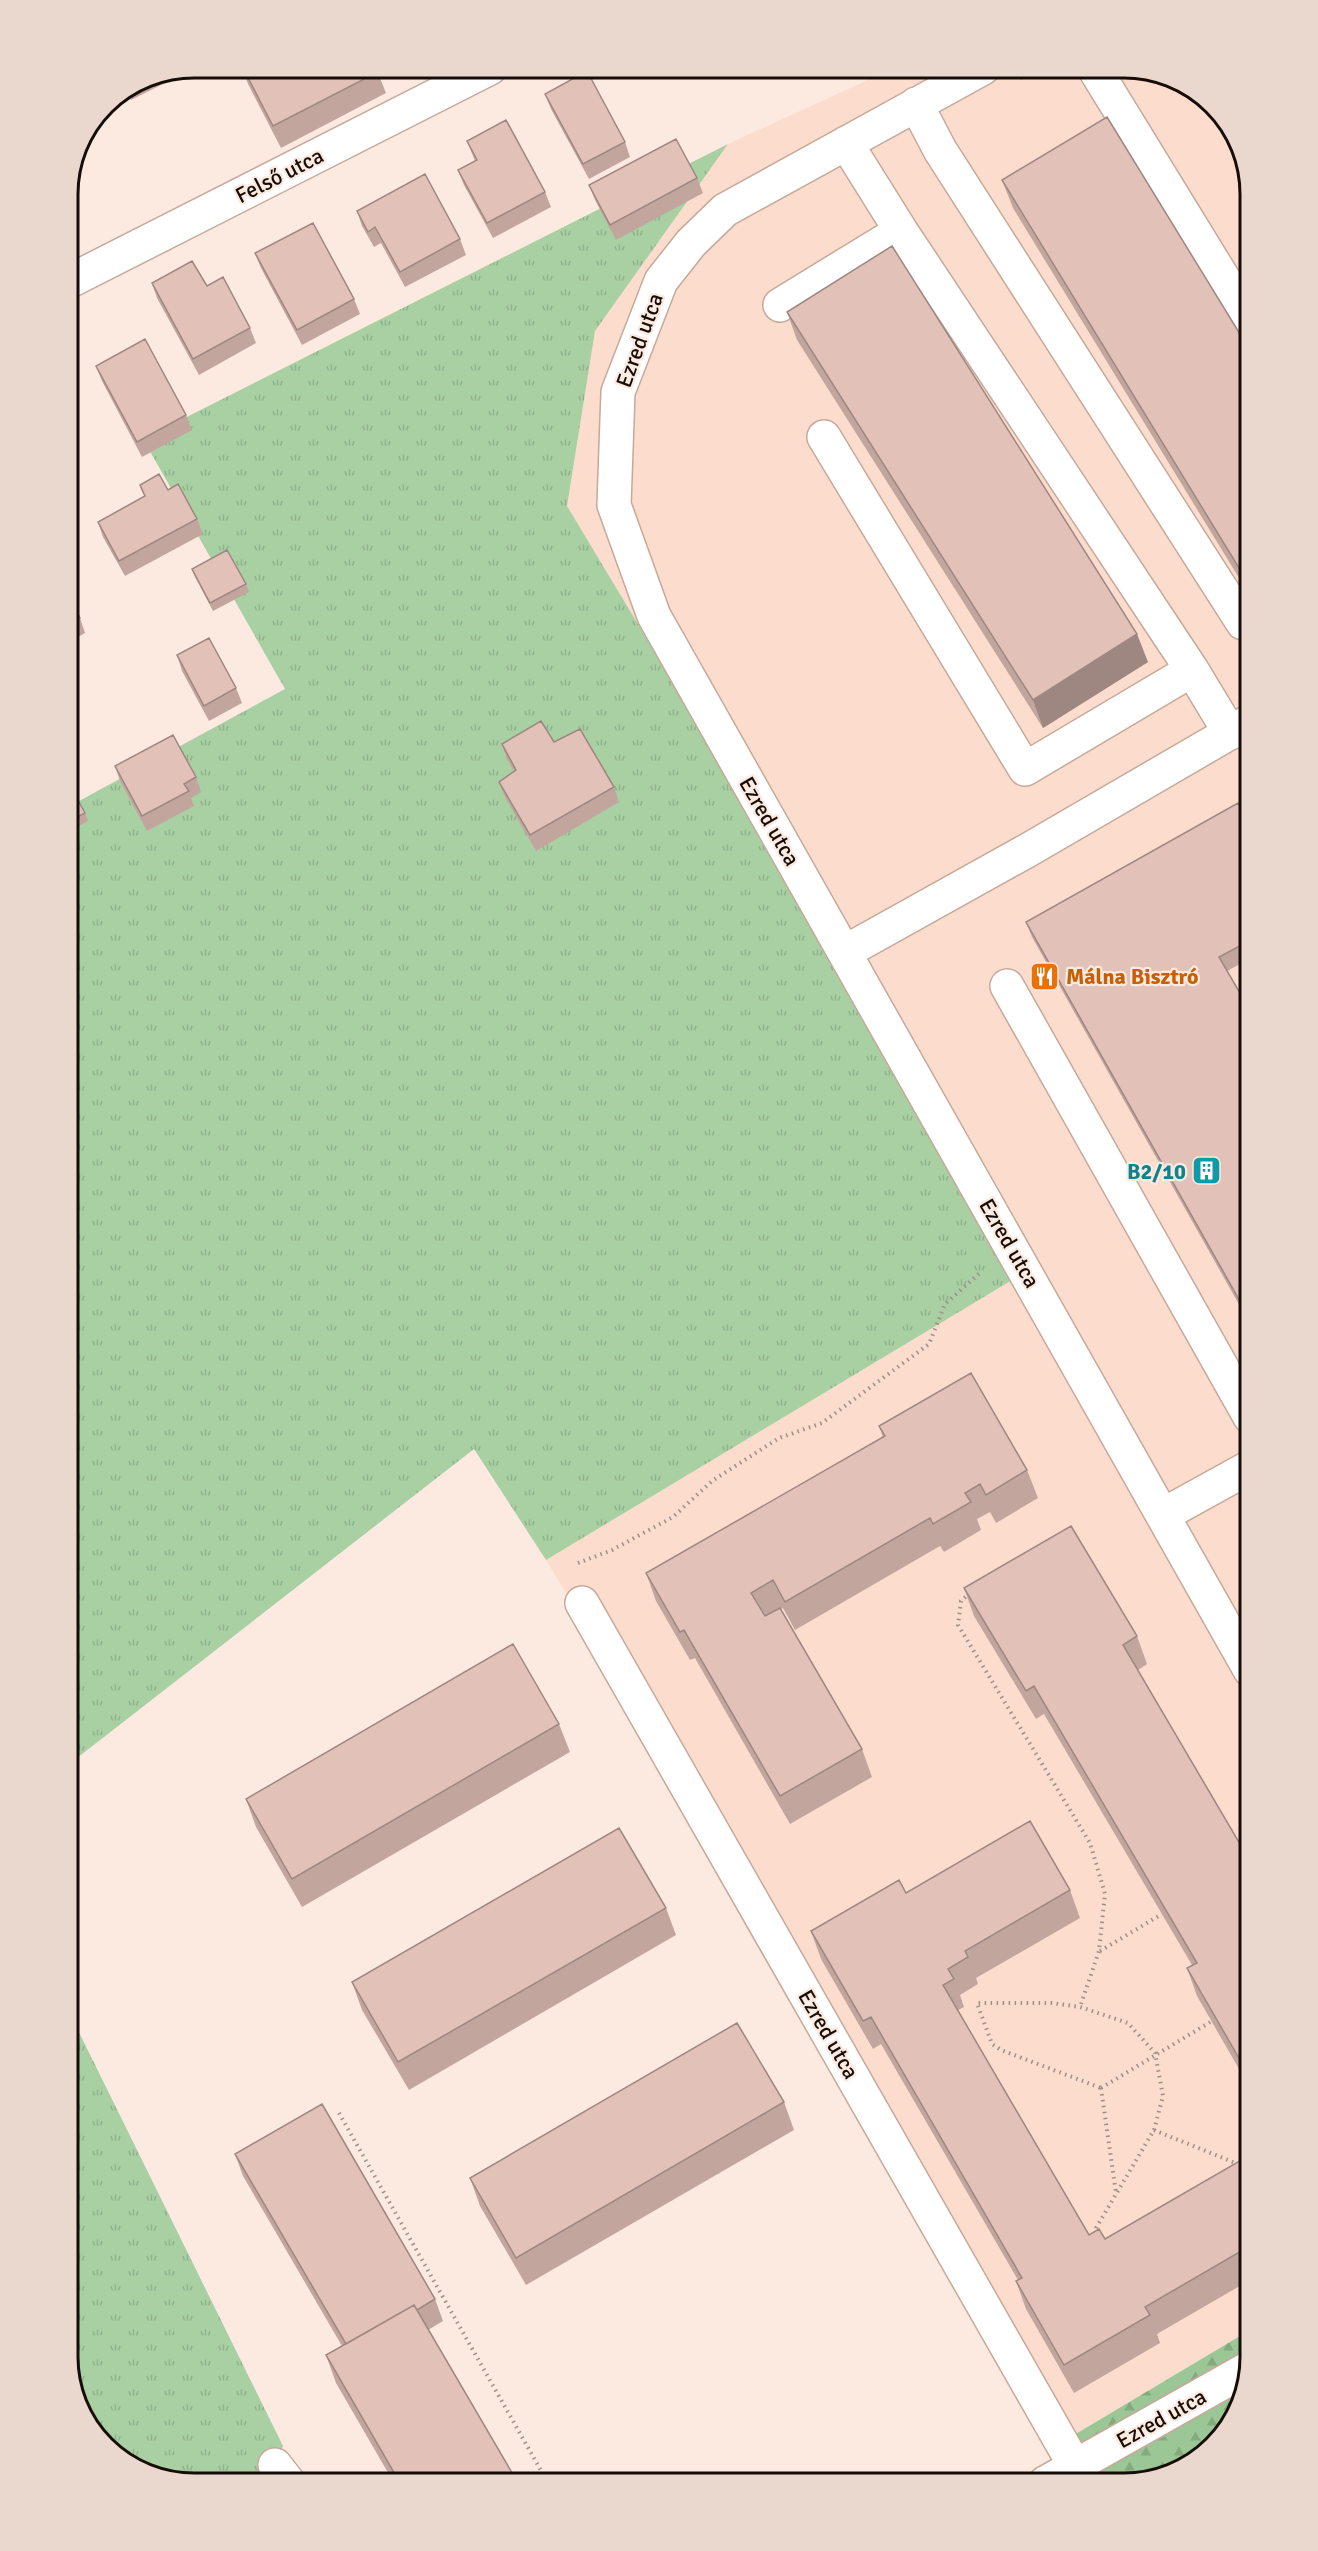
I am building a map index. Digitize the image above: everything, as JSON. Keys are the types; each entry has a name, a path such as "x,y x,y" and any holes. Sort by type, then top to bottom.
{"street":[{"name":"Felső utca","path":"78,277 470,78"},
{"name":"Ezred utca","path":"964,78 725,210 691,243 661,281 618,392 614,505 654,616 1240,1651"},
{"path":"1100,78 1240,304"},
{"path":"916,104 940,150 1240,618"},
{"path":"845,952 1030,849 1240,727 1192,670 901,231 846,143"},
{"path":"780,305 901,231"},
{"path":"824,437 1025,769 1192,670"},
{"path":"1007,986 1240,1398"},
{"path":"1163,1515 1240,1473"},
{"name":"Ezred utca","path":"582,1603 1076,2466"},
{"name":"Ezred utca","path":"1064,2473 1239,2374"}],"path":[{"path":"582,1603 566,1568 612,1550 673,1517 712,1481 779,1438 822,1423 929,1344 945,1304 987,1267 1013,1249"},
{"path":"975,1589 961,1601 958,1625 1090,1843 1105,1894 1099,1951 1080,2007"},
{"path":"1099,1951 1162,1914"},
{"path":"1094,2239 1096,2228 1154,2130 1163,2096 1155,2053 1128,2023 1080,2007 1052,2003 976,2002 992,2044 1000,2050 1101,2088"},
{"path":"1101,2088 1155,2053 1212,2021"},
{"path":"1101,2088 1117,2193"},
{"path":"339,2113 542,2473"},
{"path":"1154,2130 1240,2165"}],"shaded area":[{"path":"872,78 1131,78 1161,84 1175,90 1206,112 1224,136 1238,172 1240,194 1240,2336 1074,2435 546,1560 1027,1271 567,506 595,331 728,144"}],"green space":[{"path":"728,144 595,331 567,506 1027,1271 546,1560 474,1449 78,1757 78,802 285,689 143,439"},
{"path":"78,2030 283,2446 275,2465 266,2473 187,2473 157,2467 130,2453 112,2439 102,2428 87,2401 80,2379 78,2357"},
{"path":"1240,2336 1239,2372 1228,2408 1211,2433 1200,2444 1175,2461 1146,2471 1097,2473 1074,2435"}],"building":[{"path":"248,78 366,78 273,126"},
{"path":"574,78 591,78 625,142 583,164 545,94"},
{"path":"1107,117 1240,334 1240,568 1239,568 1002,180"},
{"path":"506,120 545,192 487,223 458,170 477,160 467,141"},
{"path":"676,139 697,178 610,225 589,185"},
{"path":"425,174 460,239 400,272 375,227 368,232 357,211"},
{"path":"313,223 354,299 297,330 255,253"},
{"path":"892,246 1137,634 1033,700 787,312"},
{"path":"192,261 207,286 223,277 250,328 193,359 152,283"},
{"path":"145,339 186,415 137,442 96,366"},
{"path":"159,474 168,490 178,484 197,519 119,561 98,522 145,496 140,485"},
{"path":"227,550 246,584 210,603 192,569"},
{"path":"209,638 236,688 204,706 177,655"},
{"path":"541,721 554,742 580,729 614,787 530,835 499,782 516,770 502,744"},
{"path":"173,735 196,777 184,784 189,791 142,816 115,766"},
{"path":"78,800 85,813 78,817"},
{"name":"B2/10","path":"1238,803 1240,807 1240,946 1219,957 1240,993 1240,1301 1026,922"},
{"path":"971,1373 1027,1470 986,1495 980,1484 965,1493 971,1502 933,1524 930,1518 785,1602 773,1580 751,1593 765,1616 780,1608 862,1749 780,1796 684,1630 680,1632 646,1573 885,1436 879,1426"},
{"path":"1071,1526 1137,1636 1123,1645 1240,1844 1240,2060 1187,1968 1197,1963 1034,1686 1026,1691 964,1588"},
{"path":"513,1644 559,1724 292,1879 246,1799"},
{"path":"1030,1821 1070,1890 965,1951 968,1957 948,1969 954,1979 943,1985 1089,2235 1099,2229 1105,2239 1240,2161 1240,2252 1145,2307 1150,2315 1064,2365 1016,2281 1022,2278 871,2017 863,2021 811,1931 899,1880 906,1893"},
{"path":"619,1828 666,1908 398,2062 352,1982"},
{"path":"737,2023 784,2102 516,2258 470,2178"},
{"path":"322,2104 435,2299 417,2310 414,2305 346,2344 235,2154"},
{"path":"414,2305 512,2473 394,2473 326,2355"}],"place":[{"name":"Málna Bisztró","path":"1045,976"},
{"name":"B2/10","path":"1207,1171"}]}
